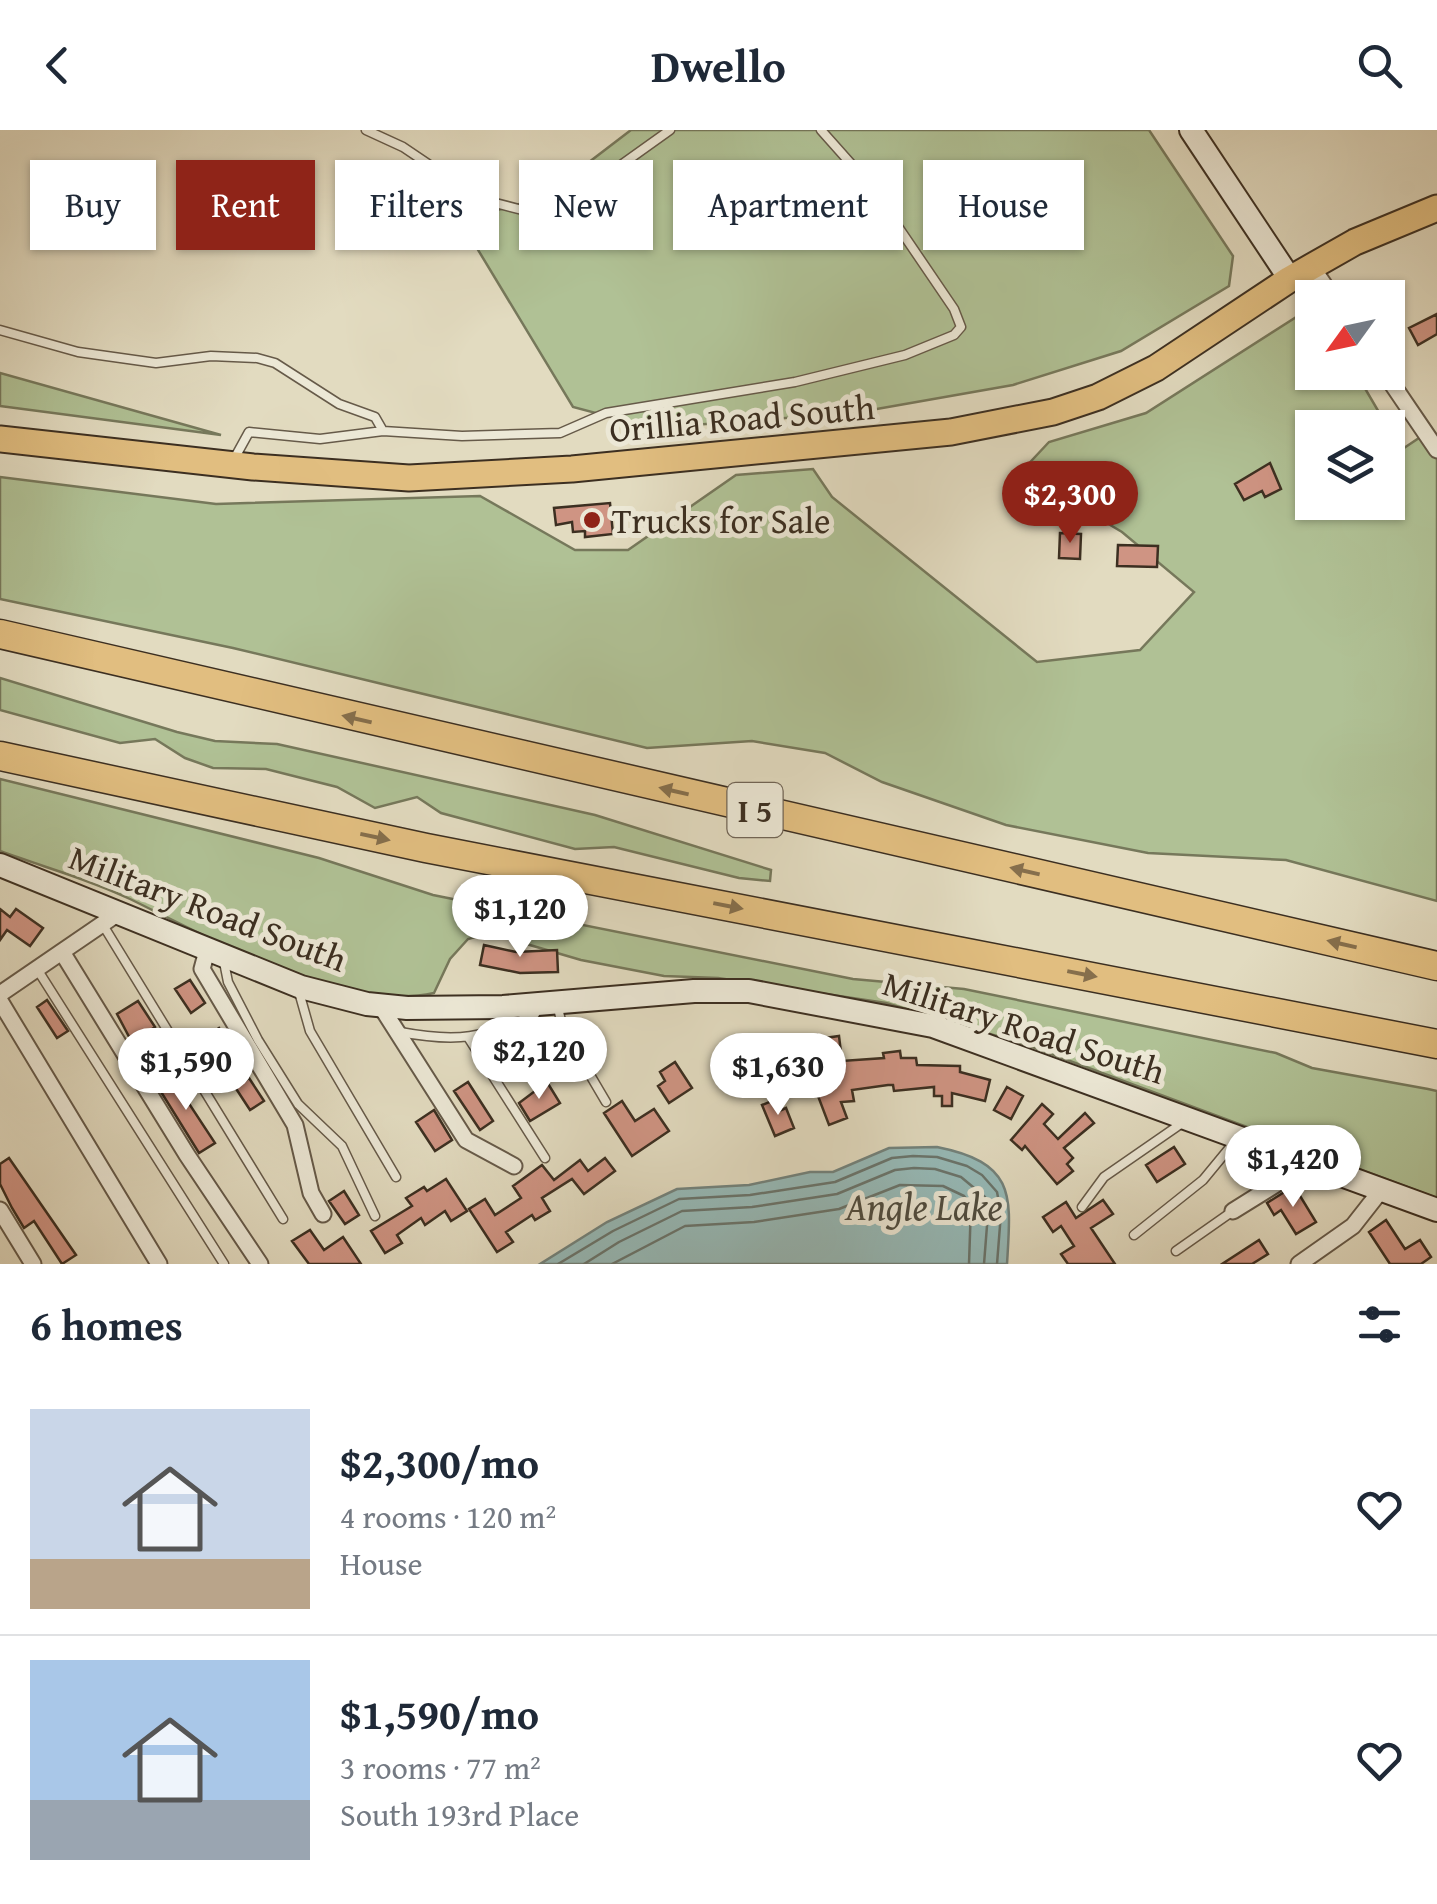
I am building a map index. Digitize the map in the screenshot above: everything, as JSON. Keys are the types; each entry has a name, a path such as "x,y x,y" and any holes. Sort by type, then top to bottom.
{"highway":[{"path":"0,626 74,653"},
{"name":"I 5","path":"0,634 1437,966"},
{"path":"0,736 246,809"},
{"path":"0,756 462,855 1437,1044"}],"main road":[{"path":"1191,130 1301,273"},
{"name":"Orillia Road South","path":"0,439 230,465 408,478 572,468 951,432 1053,412 1098,397 1156,368 1301,273 1389,226 1437,208"},
{"name":"Military Road South","path":"0,865 110,919 215,950 297,985 380,1006 557,1004 694,991 749,991 814,1000 933,1026 1437,1210"}],"street":[{"path":"1301,273 1310,280"},
{"path":"1396,390 1437,450"},
{"path":"110,919 0,998 158,1264"},
{"path":"215,950 202,968 295,1125 311,1193 322,1214"},
{"path":"62,952 187,1155 260,1264"},
{"path":"380,1006 466,1140 514,1166"},
{"path":"1233,1212 1310,1162"},
{"path":"1300,1264 1354,1226 1382,1189"},
{"path":"0,1210 33,1264"}],"lane":[{"path":"366,130 403,147 480,198 534,213 586,190 670,130"},
{"path":"230,465 248,432 320,439 383,430 462,436 560,433 606,413 795,382 906,356 954,334 961,327 954,308 869,184 821,130"},
{"path":"0,330 78,352 156,362 211,356 275,363 339,404 375,417 383,430"},
{"path":"110,919 283,1219"},
{"path":"215,950 258,1040 298,1104 342,1146 375,1216"},
{"path":"37,969 224,1264"},
{"path":"297,985 310,1031 396,1177"},
{"path":"400,1032 485,1036 557,1004 563,1029 606,1102"},
{"path":"468,1037 545,1158"},
{"path":"1082,1208 1104,1177 1189,1118"},
{"path":"1134,1235 1203,1180 1238,1136"},
{"path":"1176,1251 1233,1212"}],"green space":[{"path":"631,130 1149,130 1233,256 1229,286 1121,351 1013,385 854,413 652,428 573,407 478,250 499,250 499,210 519,204 519,250 653,250 653,160 592,160"},
{"path":"1295,318 1295,390 1366,390 1378,410 1295,410 1295,520 1405,520 1405,447 1422,436 1437,458 1437,901 1286,860 1148,853 1006,825 882,782 825,753 752,741 647,748 233,648 0,599 0,477 216,504 480,496 575,550 628,550 736,475 813,469 832,497 1037,662 1140,650 1194,592 1122,532 1021,472 1049,442 1146,413"},
{"path":"0,373 221,435 0,406"},
{"path":"0,678 215,741 277,744 595,815 771,870 770,881 739,878 614,847 575,849 441,813 417,797 375,808 337,787 266,769 213,768 185,758 155,739 120,743 0,710"},
{"path":"0,779 319,858 433,895 853,979 964,989 1276,1053 1312,1068 1437,1091 1437,1198 1027,1045 886,1003 718,978 664,976 581,960 489,933 468,939 450,959 434,993 398,996 319,983 238,952 114,892 0,851"}],"water":[{"name":"Angle Lake","path":"937,1147 982,1162 1004,1186 1009,1219 1007,1264 540,1264 607,1222 677,1189 749,1185 810,1172 833,1172 889,1148"}],"building":[{"path":"1437,314 1437,334 1418,345 1409,328"},
{"path":"1270,463 1281,489 1265,497 1262,491 1244,500 1235,484"},
{"path":"610,503 613,534 585,537 585,531 573,532 572,522 556,525 554,508"},
{"path":"1060,533 1081,534 1080,559 1059,558"},
{"path":"1118,545 1158,546 1157,567 1117,566"},
{"path":"0,909 10,917 16,909 43,928 30,946 7,930 0,940"},
{"path":"484,945 516,952 557,950 558,972 520,973 480,965"},
{"path":"190,980 205,1003 191,1013 175,989"},
{"path":"47,1000 68,1031 57,1038 37,1007"},
{"path":"138,1001 155,1027 145,1034 148,1039 135,1048 117,1014"},
{"path":"219,1028 234,1052 220,1061 204,1038"},
{"path":"817,1035 818,1039 839,1036 842,1061 884,1058 883,1053 900,1051 901,1058 916,1058 917,1065 960,1066 960,1072 990,1080 985,1101 952,1093 952,1106 942,1106 942,1096 934,1096 934,1087 894,1091 893,1085 888,1085 852,1090 854,1101 841,1102 847,1118 829,1125 818,1096 828,1092 817,1056 795,1062 799,1079 780,1084 770,1055 799,1047 797,1041"},
{"path":"675,1062 692,1088 669,1103 658,1086 665,1081 660,1072"},
{"path":"177,1074 187,1090 182,1093 215,1143 199,1153 158,1087"},
{"path":"249,1078 264,1101 250,1110 235,1087"},
{"path":"468,1082 493,1121 480,1130 454,1091"},
{"path":"547,1082 560,1103 530,1121 519,1103"},
{"path":"1007,1087 1023,1096 1011,1119 994,1110"},
{"path":"774,1100 779,1111 786,1108 794,1128 775,1136 762,1105"},
{"path":"622,1101 635,1121 654,1109 669,1131 632,1156 604,1113"},
{"path":"1042,1104 1053,1114 1044,1124 1058,1139 1085,1113 1094,1123 1064,1148 1073,1158 1067,1164 1073,1171 1057,1184 1025,1146 1022,1150 1011,1140"},
{"path":"434,1110 452,1140 435,1151 416,1122"},
{"path":"1174,1147 1185,1164 1157,1182 1146,1165"},
{"path":"9,1158 76,1255 62,1264 34,1221 24,1228 0,1184 0,1164"},
{"path":"605,1158 615,1171 584,1194 572,1179 542,1198 550,1211 535,1220 532,1215 506,1232 513,1242 497,1252 469,1209 485,1199 495,1215 521,1198 513,1186 542,1165 554,1180 580,1160 588,1171"},
{"path":"446,1179 467,1211 451,1221 445,1211 425,1225 421,1218 397,1235 402,1243 385,1253 371,1231 412,1206 406,1198"},
{"path":"1294,1186 1316,1222 1296,1234 1281,1210 1274,1215 1267,1203"},
{"path":"344,1191 359,1215 345,1224 329,1201"},
{"path":"1103,1200 1113,1214 1091,1228 1115,1264 1068,1264 1061,1254 1074,1246 1061,1226 1053,1232 1043,1217 1066,1202 1076,1218"},
{"path":"1386,1220 1405,1249 1420,1240 1431,1257 1421,1264 1390,1264 1369,1232"},
{"path":"310,1230 324,1250 343,1237 361,1264 309,1264 292,1241"},
{"path":"1259,1240 1268,1254 1252,1264 1222,1264"}],"place":[{"name":"Trucks for Sale","path":"592,520"}]}
